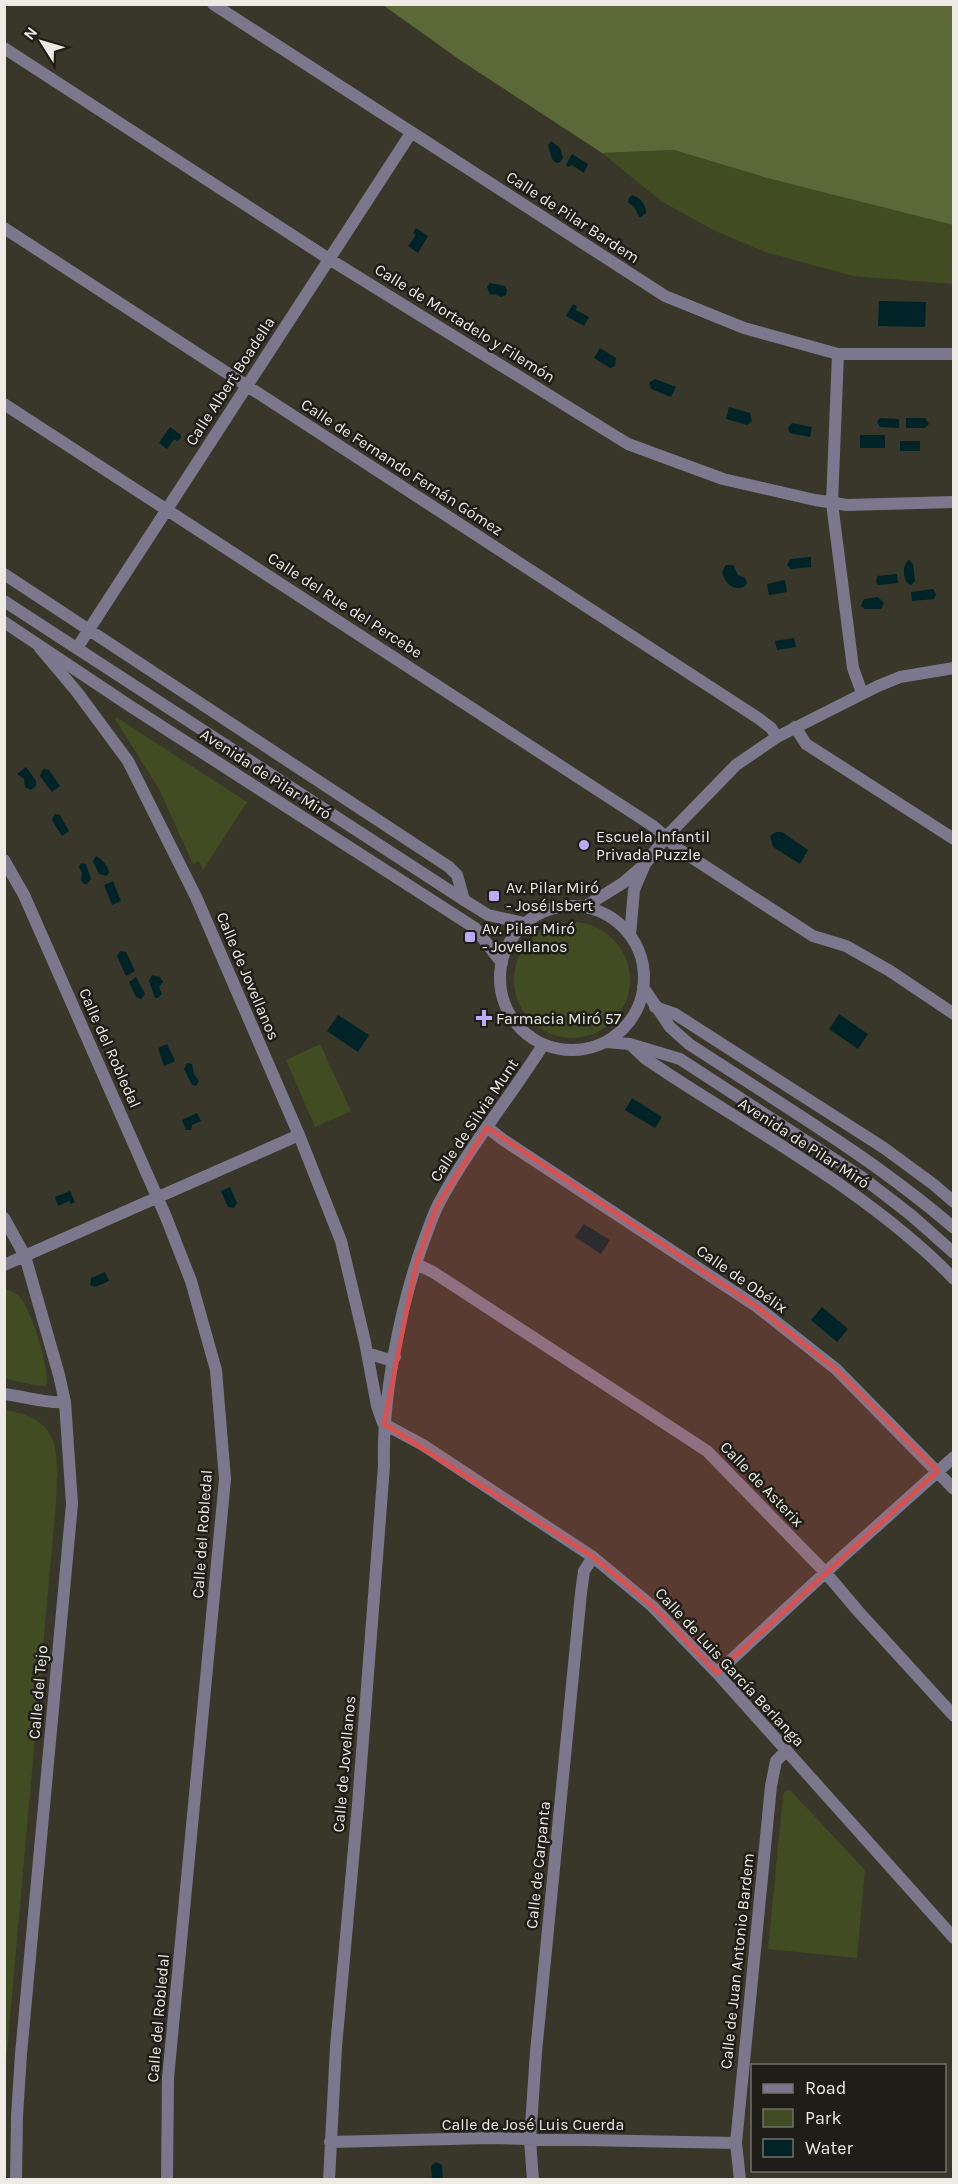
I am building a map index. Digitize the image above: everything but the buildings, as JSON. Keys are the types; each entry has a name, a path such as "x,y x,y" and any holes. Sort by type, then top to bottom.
{"street":[{"name":"Calle de Pilar Bardem","path":"213,4 665,296 744,328 838,354 954,354"},
{"name":"Calle de Mortadelo y Filemón","path":"4,48 329,259 628,444 723,479 832,503 954,502"},
{"name":"Calle Albert Boadella","path":"77,648 411,133"},
{"name":"Calle de Fernando Fernán Gómez","path":"4,228 758,718 771,728 777,737"},
{"path":"838,354 832,503 853,668 862,693"},
{"name":"Calle del Rue del Percebe","path":"4,404 653,826 677,848 813,936 846,946 890,971 954,1014"},
{"name":"Avenida de Pilar Miró","path":"4,574 449,867 457,875 464,900"},
{"name":"Avenida de Pilar Miró","path":"4,601 488,915 524,923"},
{"name":"Avenida de Pilar Miró","path":"4,622 140,713 475,928 502,963"},
{"name":"Calle de Jovellanos","path":"35,642 77,692 128,761 196,897 299,1135 341,1241 377,1406 384,1424 382,1490 330,2142 329,2180"},
{"path":"586,906 613,918 630,934 637,946 642,964 643,987 638,1006 621,1030 606,1041 580,1050 560,1051 530,1037 512,1020 504,1004 500,979 502,963 514,935 524,923 541,912 586,906 623,883 645,864 666,837 736,765 777,737 862,693 900,677 954,668"},
{"path":"795,727 806,744 954,839"},
{"name":"Calle del Robledal","path":"4,860 24,895 158,1197 190,1281 216,1370 225,1479 168,2078 167,2180"},
{"path":"630,934 634,890 645,864"},
{"name":"Avenida de Pilar Miró","path":"643,987 670,1027 689,1044 874,1165 954,1228"},
{"path":"655,1007 682,1018 884,1148 954,1202"},
{"name":"Avenida de Pilar Miró","path":"606,1041 630,1044 680,1059 863,1178 911,1215 954,1253"},
{"name":"Avenida de Pilar Miró","path":"630,1044 646,1059 852,1193 899,1230 954,1279"},
{"name":"Calle de Silvia Munt","path":"384,1424 394,1357 416,1264 436,1207 468,1153 543,1045"},
{"name":"Calle de Obélix","path":"487,1127 756,1306 836,1369 954,1489"},
{"path":"4,1265 299,1135"},
{"name":"Calle del Tejo","path":"4,1218 25,1256 65,1402 72,1504 21,2054 16,2180"},
{"name":"Calle de Asterix","path":"416,1264 433,1272 707,1451 825,1572 954,1716"},
{"path":"367,1353 386,1359 394,1357"},
{"path":"4,1394 55,1403 65,1402"},
{"name":"Calle de Luis García Berlanga","path":"384,1424 423,1445 593,1557 652,1606 717,1673 954,1938"},
{"path":"717,1673 825,1572 954,1457"},
{"name":"Calle de Carpanta","path":"532,2180 530,2140 536,2052 581,1593 584,1571 593,1557"},
{"name":"Calle de Juan Antonio Bardem","path":"740,2180 736,2143 771,1786 776,1761 786,1751"},
{"name":"Calle de José Luis Cuerda","path":"330,2142 489,2138 736,2143"}],"highlighted area":[{"path":"487,1127 756,1306 836,1369 938,1471 717,1673 652,1606 593,1557 384,1424 416,1264 436,1207"}],"green space":[{"path":"383,5 953,5 953,225 767,178 674,150 602,153 460,60"},
{"path":"674,150 767,178 953,225 953,284 853,276 765,252 713,230 661,201 602,153"},
{"path":"116,717 247,802 203,870 199,861 193,864 159,789 115,719"},
{"path":"572,922 594,926 613,939 626,958 630,980 626,1002 613,1021 594,1034 572,1038 550,1034 531,1021 518,1002 514,980 518,958 531,939 550,926"},
{"path":"320,1044 351,1111 315,1127 286,1060"},
{"path":"4,1289 17,1294 28,1310 42,1353 47,1378 46,1386 5,1379"},
{"path":"5,1410 38,1421 47,1430 53,1441 57,1468 56,1502 5,2074"},
{"path":"790,1790 865,1870 857,1958 768,1949 783,1796 785,1791"}],"water":[{"path":"551,141 560,148 563,158 560,162 556,163 552,159 548,145"},
{"path":"572,154 588,164 584,173 572,165 568,167 566,165"},
{"path":"632,195 644,204 646,213 641,217 628,202"},
{"path":"416,228 428,236 418,253 408,246 416,235 413,233"},
{"path":"490,283 505,286 506,295 501,297 495,294 490,295 487,287"},
{"path":"879,301 926,302 925,327 878,326"},
{"path":"573,304 577,306 576,310 589,317 584,326 566,316"},
{"path":"600,348 616,358 615,366 610,368 594,358"},
{"path":"655,379 676,387 671,397 651,389 649,383"},
{"path":"729,407 750,413 752,421 747,425 726,419"},
{"path":"880,418 899,419 899,428 880,427 877,422"},
{"path":"906,418 925,418 929,424 925,428 906,428"},
{"path":"792,423 812,427 810,437 790,433 788,428"},
{"path":"170,427 181,435 181,438 177,441 174,439 167,449 159,443"},
{"path":"860,435 885,435 885,448 860,448"},
{"path":"900,441 920,441 920,451 900,451"},
{"path":"811,557 811,567 791,569 787,565 790,559"},
{"path":"909,560 913,564 915,581 911,585 907,583 904,574 905,565"},
{"path":"726,565 733,565 738,575 745,578 747,583 744,587 736,588 727,583 722,572"},
{"path":"897,574 898,583 878,585 876,582 877,576"},
{"path":"785,580 787,592 769,595 767,584"},
{"path":"933,589 936,594 934,599 912,601 911,592"},
{"path":"878,597 884,603 881,609 865,609 861,606 864,599"},
{"path":"794,638 796,647 777,650 775,641"},
{"path":"26,767 36,781 36,786 31,790 25,787 24,779 17,774"},
{"path":"43,769 49,770 60,786 52,792 40,776"},
{"path":"55,814 60,815 69,831 62,836 52,820"},
{"path":"776,832 782,832 808,850 800,864 773,847 770,836"},
{"path":"96,856 107,867 109,872 107,876 99,874 93,861"},
{"path":"81,863 86,864 91,879 87,884 81,880 82,873 79,867"},
{"path":"113,881 121,901 112,905 104,885"},
{"path":"120,951 126,952 135,971 126,976 117,956"},
{"path":"152,975 160,977 163,982 159,987 162,994 158,998 155,998 149,981"},
{"path":"136,977 145,994 141,999 136,997 129,982"},
{"path":"839,1014 868,1034 858,1049 829,1029"},
{"path":"338,1015 369,1035 358,1052 327,1031"},
{"path":"167,1044 175,1061 164,1066 158,1048"},
{"path":"187,1063 192,1064 194,1074 199,1081 196,1086 192,1085 184,1069"},
{"path":"632,1098 662,1117 655,1128 625,1110"},
{"path":"197,1113 201,1121 192,1125 191,1130 186,1130 182,1120"},
{"path":"230,1187 237,1203 234,1208 228,1207 221,1191"},
{"path":"70,1191 75,1202 71,1204 69,1201 58,1206 55,1197"},
{"path":"584,1224 610,1240 601,1254 575,1237"},
{"path":"105,1272 109,1281 95,1287 90,1285 91,1278"},
{"path":"822,1307 848,1329 837,1342 811,1320"},
{"path":"436,2162 442,2165 443,2179 432,2179 431,2166"}],"place":[{"name":"Escuela Infantil Privada Puzzle","path":"584,845"},
{"name":"Av. Pilar Miró - José Isbert","path":"494,896"},
{"name":"Av. Pilar Miró - Jovellanos","path":"470,937"},
{"name":"Farmacia Miró 57","path":"484,1018"}]}
